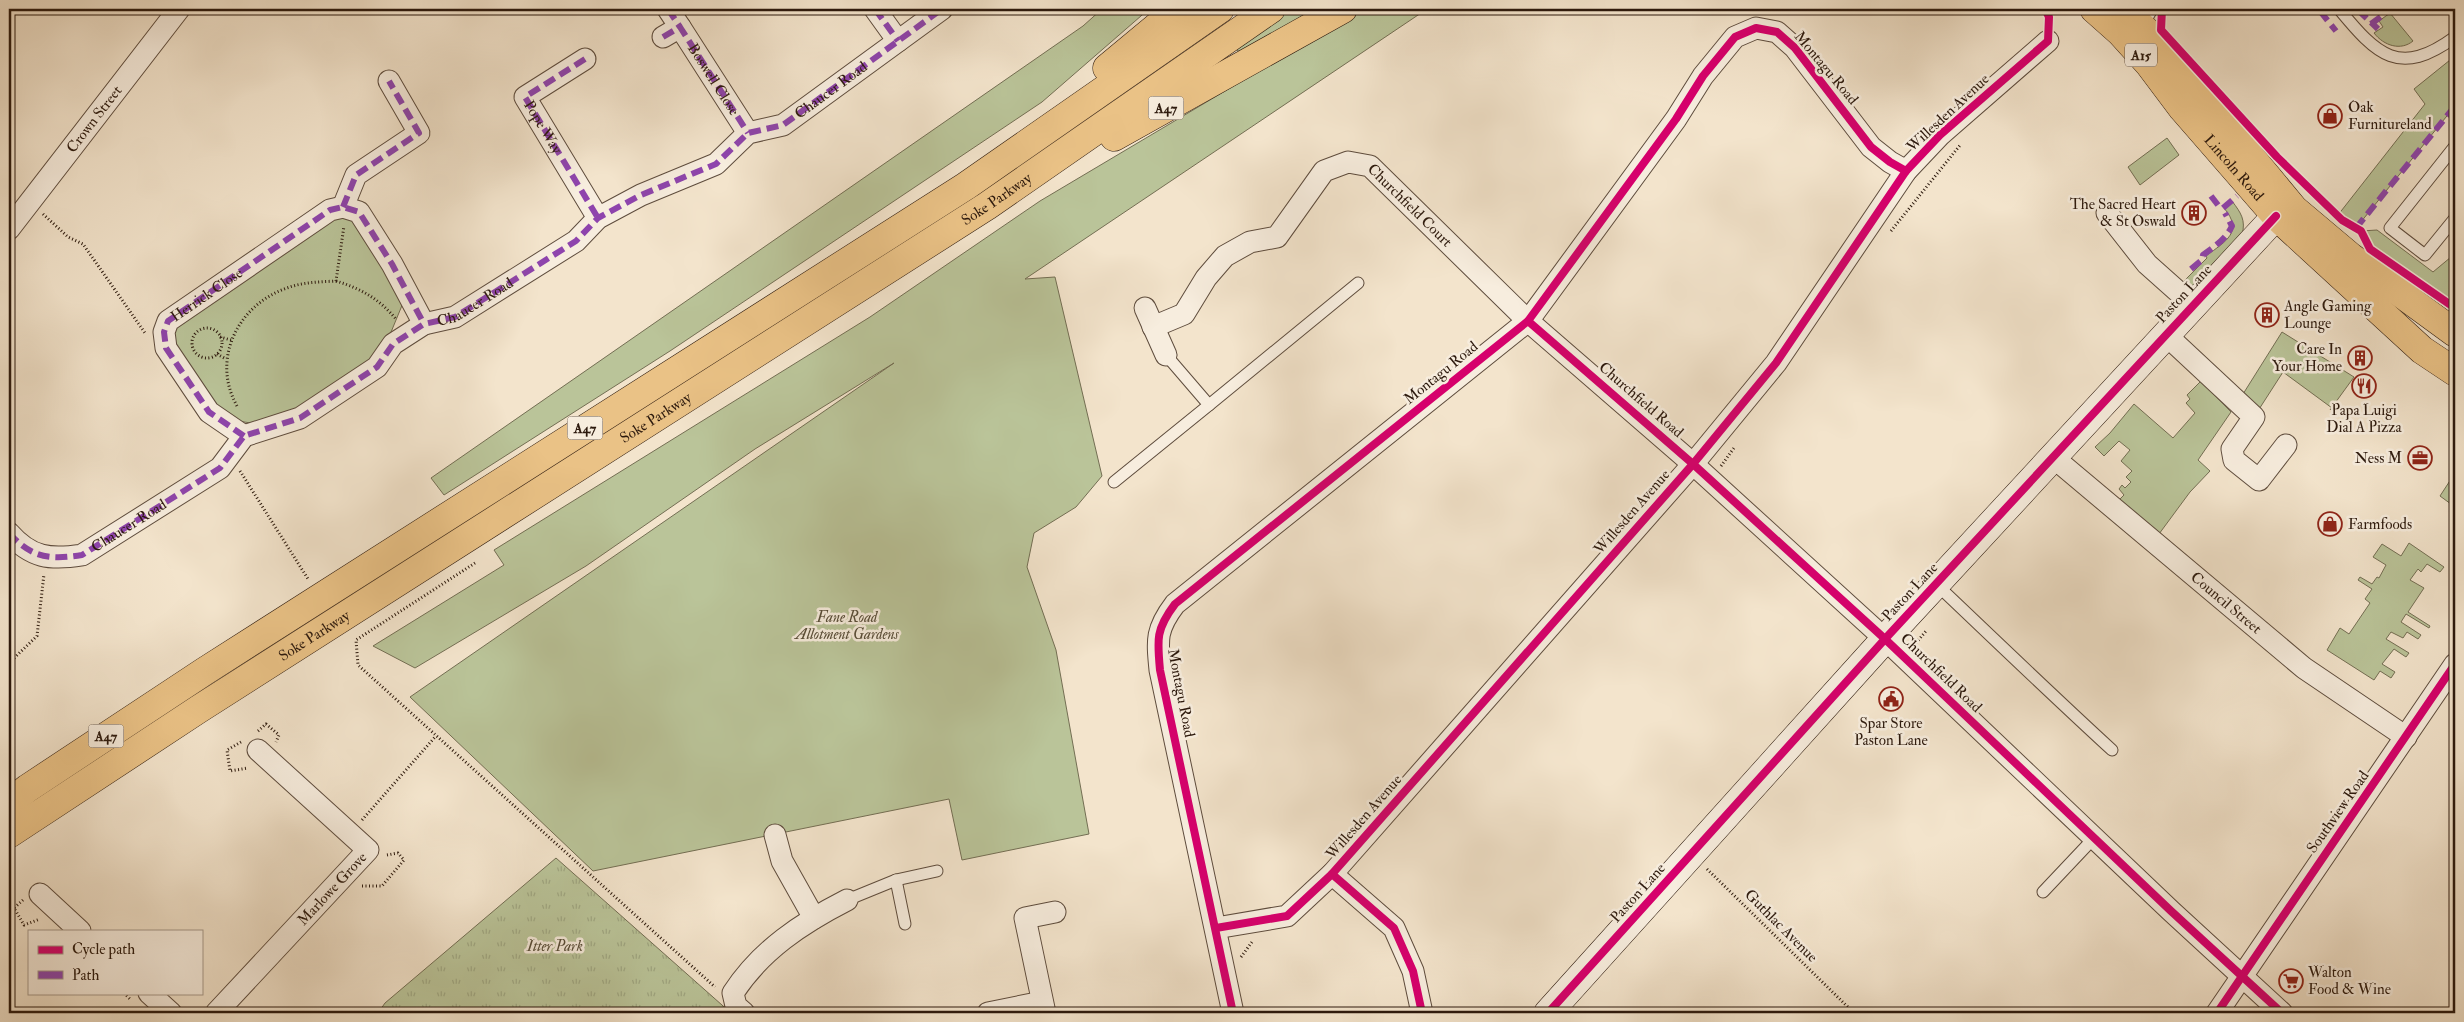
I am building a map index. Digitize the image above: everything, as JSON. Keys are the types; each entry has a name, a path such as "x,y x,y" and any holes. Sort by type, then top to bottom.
{"highway":[{"name":"A47","path":"966,186 1178,9"},
{"name":"Soke Parkway","path":"9,803 28,788 204,672 966,186 1220,9"},
{"name":"Soke Parkway","path":"9,834 199,709 987,206 1271,9"},
{"name":"A47","path":"987,206 1344,9"},
{"name":"Lincoln Road","path":"2094,9 2121,33 2150,64 2182,108 2276,216 2422,350 2455,372"},
{"name":"Lincoln Road","path":"2139,15 2294,209 2351,257 2455,333"}],"street":[{"name":"Crown Street","path":"9,230 179,9"},
{"name":"Boswell Close","path":"668,9 672,32 748,133"},
{"path":"875,9 898,42"},
{"name":"Chaucer Road","path":"9,533 33,554 58,559 82,555 220,468 229,455 238,433 300,418 377,367 394,344 416,329 455,317 576,241 598,218 641,195 716,164 748,133 782,125 942,9"},
{"name":"Montagu Road","path":"1233,1013 1160,670 1157,645 1162,621 1175,604 1528,321 1722,52 1735,37 1756,28 1777,32 1796,48 1871,146 1890,162 1906,171"},
{"name":"Willesden Avenue","path":"1216,928 1287,916 1332,874 1692,464 1776,363 1906,171 1940,135 2048,41"},
{"name":"Pope Way","path":"585,59 525,97 598,218"},
{"path":"388,81 419,133 356,174 345,207 359,212 392,264 416,329"},
{"name":"Churchfield Court","path":"1166,355 1149,318 1184,314 1206,278 1226,256 1250,242 1277,237 1324,171 1348,162 1370,166 1528,321"},
{"name":"Herrick Close","path":"166,348 164,332 168,321 330,210 345,207"},
{"path":"2107,213 2147,264 2193,305"},
{"name":"Paston Lane","path":"1548,1013 1885,638 2054,458 2097,407 2276,216"},
{"name":"Churchfield Road","path":"1528,321 1692,464 1885,638 2171,912 2282,1013"},
{"path":"2166,334 2254,417 2232,449 2234,460 2259,480 2286,445"},
{"path":"166,348 209,412 238,433"},
{"name":"Council Street","path":"2054,458 2304,668 2406,737"},
{"name":"Southview Road","path":"2217,1013 2455,664"},
{"name":"Marlowe Grove","path":"216,1013 368,850 256,749"},
{"path":"775,835 782,861 814,918"},
{"path":"1332,874 1394,928 1412,970 1422,1013"},
{"path":"40,894 79,930"},
{"path":"738,1004 746,974 779,940 847,900"},
{"path":"988,1013 1044,1008 1024,918 1055,912"},
{"path":"150,994 171,1013"}],"lane":[{"path":"2339,9 2370,43 2389,56 2404,60 2432,52 2455,37"},
{"path":"2455,146 2390,228 2425,255 2455,218"},
{"path":"1114,482 1358,283"},
{"path":"1166,355 1209,405"},
{"path":"1936,584 1999,643 2018,664 2112,750"},
{"path":"2043,892 2094,838"},
{"path":"847,900 896,880 937,871"},
{"path":"896,880 905,924"}],"path":[{"path":"1890,233 1963,142"},
{"path":"29,203 68,237 82,244 145,333 166,348"},
{"path":"336,281 345,207"},
{"path":"238,433 240,413 229,392 226,359 231,340 252,310 269,297 285,288 304,283 336,281 364,291 376,298 416,329"},
{"path":"205,328 214,330 220,337 222,346 217,354 207,358 197,355 192,341 196,332 205,328"},
{"path":"220,337 231,340"},
{"path":"217,354 226,359"},
{"path":"1720,468 1736,445"},
{"path":"229,455 307,580 316,574"},
{"path":"9,663 36,636 40,624 46,556"},
{"path":"475,563 356,640 358,665 738,1004"},
{"path":"256,749 227,750 230,771 256,749 279,735 266,724 256,749"},
{"path":"350,834 436,736"},
{"path":"358,886 382,886 404,860 398,852 385,855"},
{"path":"1238,964 1242,953 1255,938"}],"green space":[{"path":"1102,9 1149,9 1042,102 670,351 444,495 431,478 1083,26"},
{"path":"1291,9 1315,9 1240,52 1234,48"},
{"name":"Fane Road Allotment Gardens","path":"1363,9 1427,9 1025,279 1055,277 1102,476 1076,507 1034,533 1027,567 1056,650 1089,834 962,860 949,799 593,871 410,697 894,363 755,449 586,566 415,668 373,646 504,565 494,550 870,317 1040,201"},
{"path":"2390,13 2413,41 2403,46 2393,46 2383,41 2374,33 2383,27 2379,21"},
{"path":"2455,56 2455,106 2356,228 2338,215 2425,104 2414,89"},
{"path":"2167,138 2179,155 2140,185 2128,167"},
{"path":"2232,201 2242,217 2242,235 2188,292 2181,284 2207,258 2206,256 2226,241 2230,235 2232,224 2230,216 2224,208"},
{"path":"338,218 348,218 356,222 403,303 389,337 373,360 289,415 257,424 232,420 218,411 172,346 172,327 328,222"},
{"path":"2377,230 2433,272 2451,257 2454,260 2455,308 2370,249 2361,231"},
{"path":"2282,332 2354,377 2332,408 2283,372 2254,417 2238,402"},
{"path":"2201,381 2231,412 2198,460 2210,471 2190,492 2159,534 2118,501 2124,495 2119,489 2122,485 2125,488 2131,482 2126,477 2132,471 2121,461 2130,450 2119,441 2104,456 2095,447 2110,433 2134,404 2173,438 2195,413 2186,403 2190,399 2187,395"},
{"path":"2455,473 2455,507 2440,496"},
{"path":"2409,543 2444,567 2440,572 2427,564 2421,572 2418,569 2410,580 2424,588 2408,612 2430,626 2429,628 2406,614 2401,622 2421,635 2418,639 2407,632 2403,638 2391,632 2386,639 2409,653 2406,657 2394,649 2382,664 2395,672 2391,678 2380,671 2374,680 2327,650 2340,628 2349,634 2370,603 2365,599 2372,589 2358,580 2360,577 2372,584 2377,577 2379,578 2386,565 2373,557 2382,544 2401,556"},
{"name":"Itter Park","path":"556,858 731,1013 378,1013 385,1003"}],"marked path":[{"path":"668,9 680,27"},
{"path":"875,9 898,41"},
{"path":"9,533 25,548 42,555 51,557 82,555 220,468 244,436 300,418 377,367 393,344 424,324 455,317 576,241 598,218 641,195 716,164 748,133 783,125 942,9"},
{"path":"2371,24 2391,9"},
{"path":"2358,10 2378,29"},
{"path":"2320,11 2336,31"},
{"path":"663,37 680,27 748,133"},
{"path":"585,59 525,97 598,218"},
{"path":"343,207 356,175 419,133 389,81"},
{"path":"2356,228 2455,106"},
{"path":"2211,196 2218,205"},
{"path":"2223,208 2237,196"},
{"path":"244,436 209,412 166,348 164,332 168,321 330,210 343,207 359,212 392,264 424,324"},
{"path":"2191,269 2202,260 2203,255 2220,242 2230,231 2232,226 2225,213"}],"cycle path":[{"path":"1216,928 1287,916 1332,874 1693,464 1776,363 1906,171 1940,135 2048,41 2049,17 2045,9"},
{"path":"2162,9 2161,30 2277,157 2342,220 2361,231 2370,249 2455,308"},
{"path":"1233,1013 1160,670 1159,635 1164,620 1175,604 1528,321 1676,119 1703,76 1735,37 1756,28 1777,32 1795,48 1871,147 1890,162 1906,171"},
{"path":"1548,1013 1885,639 2276,216"},
{"path":"1528,321 1693,464 1885,639 2171,911 2282,1013"},
{"path":"2217,1013 2455,664"},
{"path":"1332,874 1394,928 1413,971 1422,1013"}],"place":[{"name":"Oak Furnitureland","path":"2330,116"},
{"name":"The Sacred Heart & St Oswald","path":"2194,213"},
{"name":"Angle Gaming Lounge","path":"2267,315"},
{"name":"Care In Your Home","path":"2360,358"},
{"name":"Papa Luigi Dial A Pizza","path":"2364,386"},
{"name":"Ness M","path":"2420,458"},
{"name":"Farmfoods","path":"2330,524"},
{"name":"Spar Store Paston Lane","path":"1891,699"},
{"name":"Walton Food & Wine","path":"2291,981"}]}
